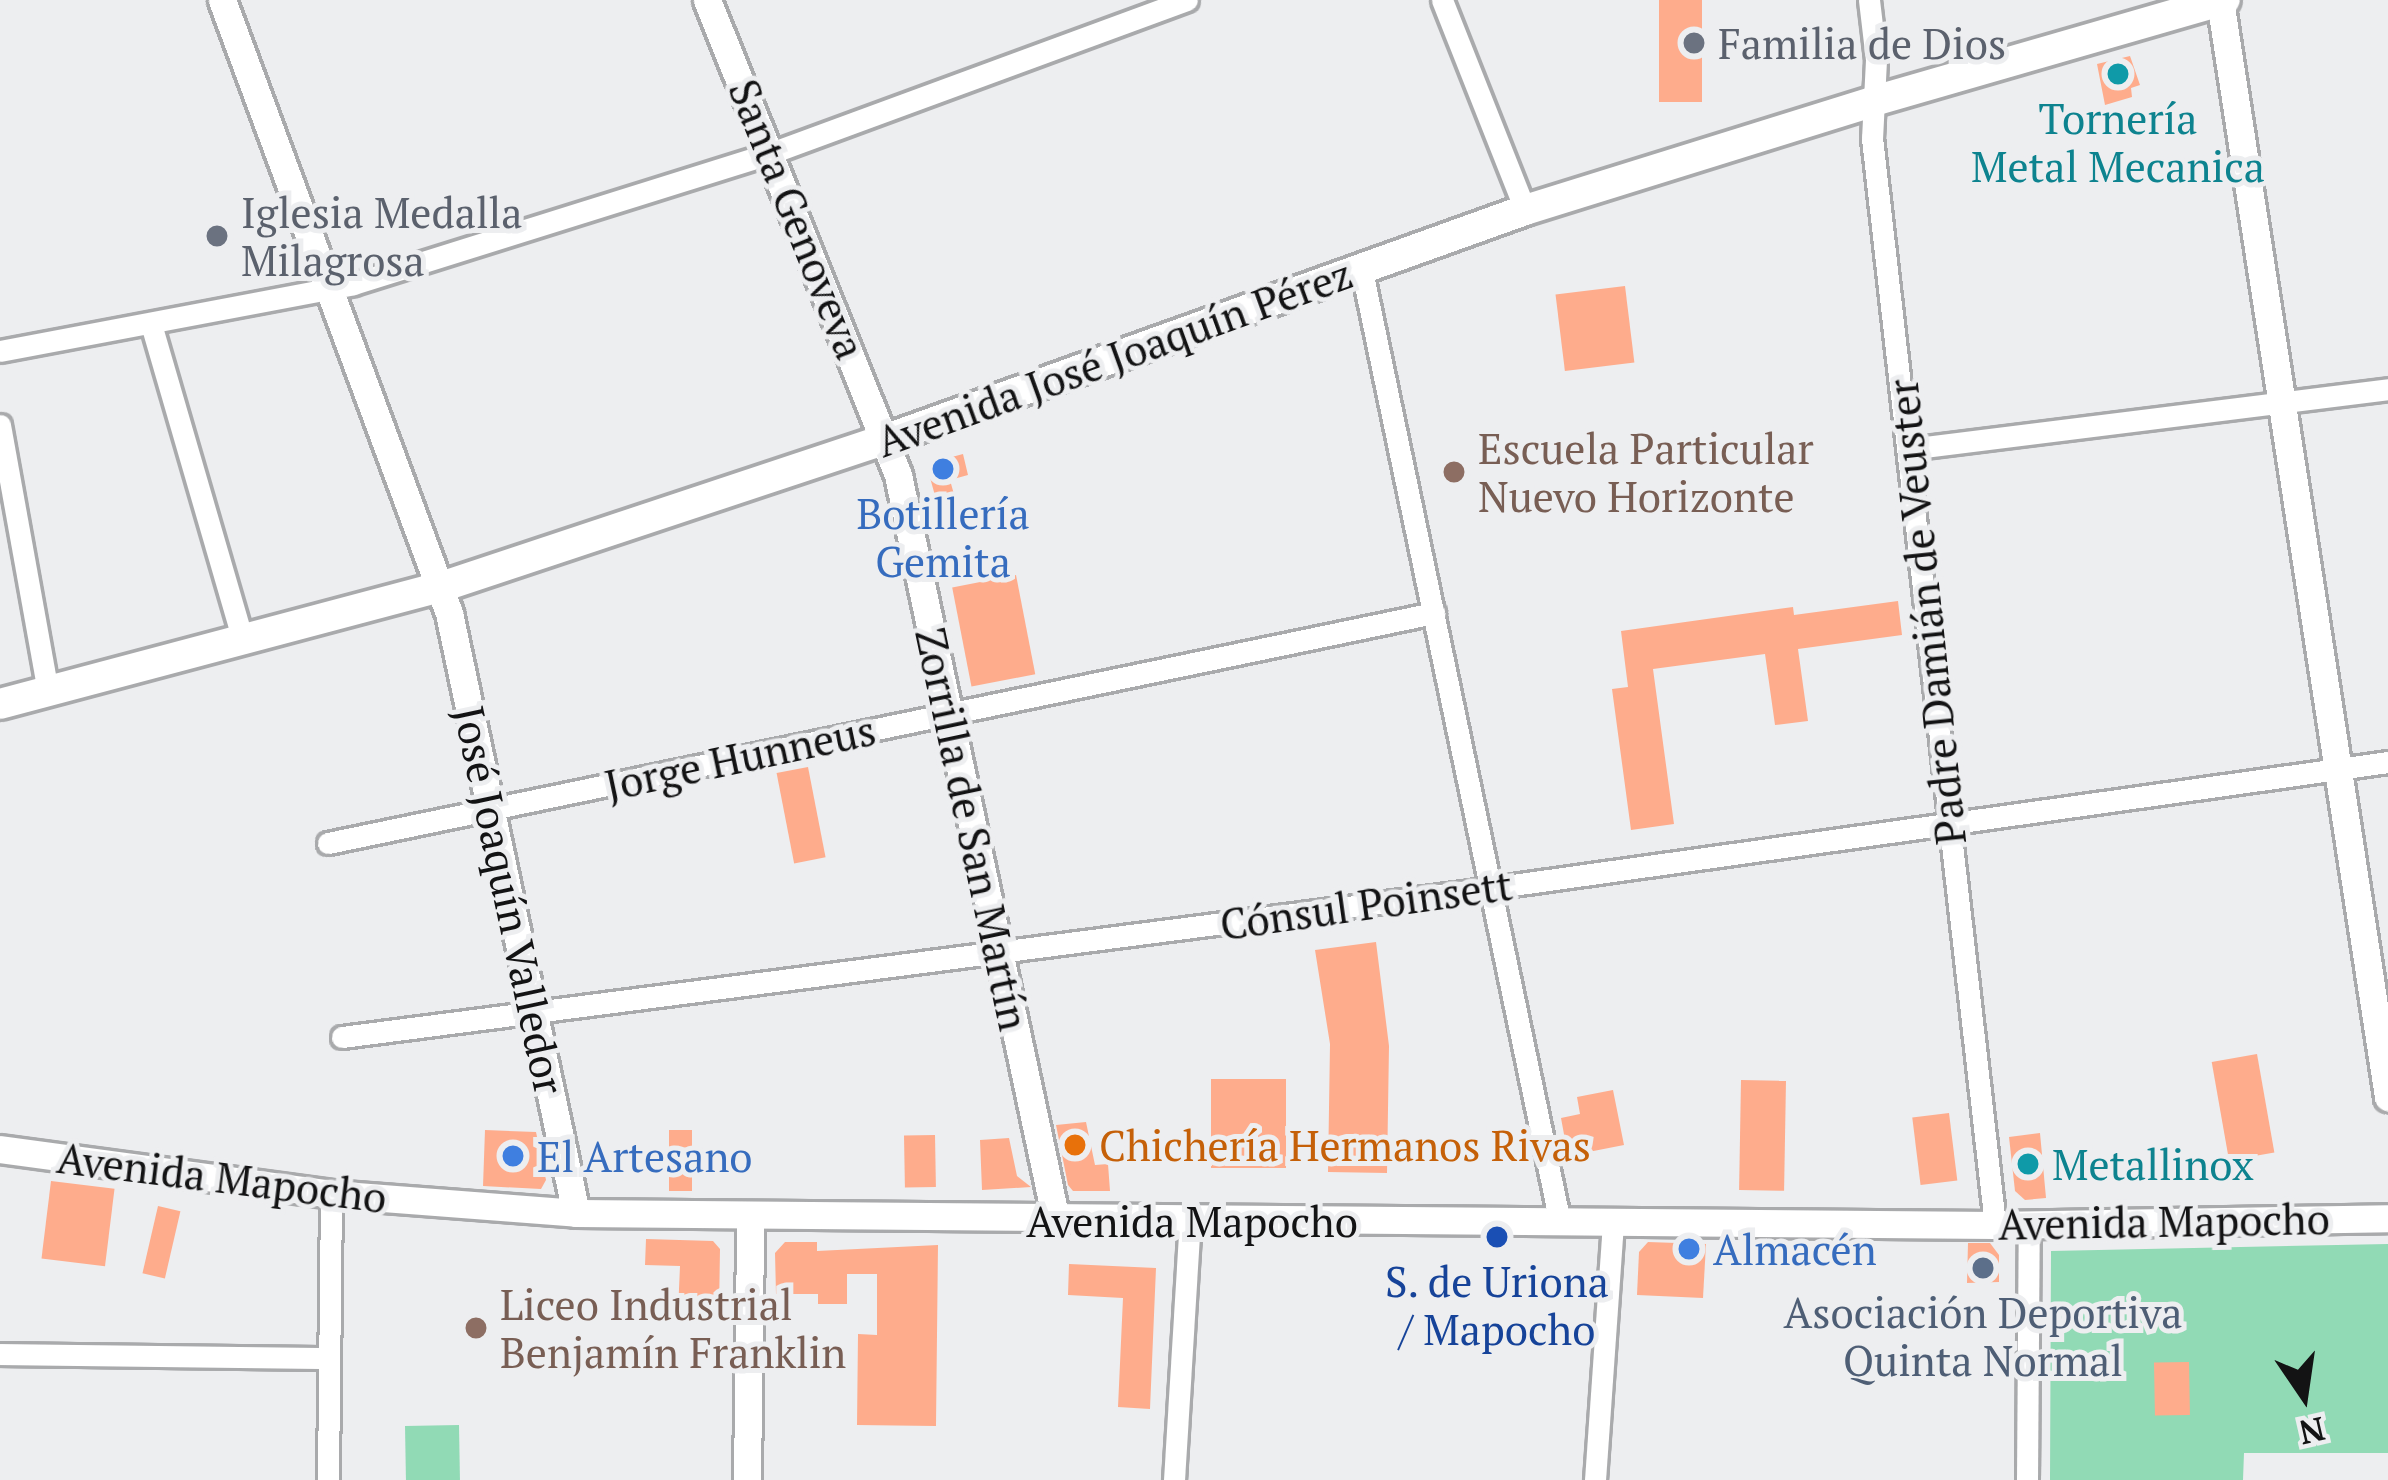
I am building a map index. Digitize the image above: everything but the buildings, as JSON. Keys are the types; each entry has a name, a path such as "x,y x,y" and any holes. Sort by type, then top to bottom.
{"main road":[{"name":"José Joaquín Valledor","path":"222,0 441,587 576,1214"},
{"name":"Santa Genoveva","path":"706,0 887,440"},
{"name":"Avenida José Joaquín Pérez","path":"0,704 441,587 887,440 1525,210 1874,100 2222,0"},
{"path":"2222,0 2388,1097"},
{"name":"Zorrilla de San Martín","path":"887,440 1055,1220"},
{"name":"Avenida Mapocho","path":"0,1149 331,1194 576,1214 1995,1225 2388,1218"},
{"path":"747,1480 750,1218"}],"street":[{"path":"0,351 331,289 771,154 1187,0"},
{"path":"1442,0 1525,210"},
{"name":"Padre Damián de Veuster","path":"1869,0 1872,138 1995,1225"},
{"path":"1361,266 1560,1223"},
{"path":"151,324 243,640"},
{"path":"1908,449 2388,389"},
{"path":"0,425 48,692"},
{"name":"Jorge Hunneus","path":"328,844 1433,613"},
{"name":"Cónsul Poinsett","path":"342,1037 1491,888 2388,762"},
{"path":"328,1480 331,1194"},
{"path":"1174,1480 1190,1221"},
{"path":"1595,1480 1613,1223"},
{"path":"2027,1480 2029,1225"},
{"path":"0,1354 329,1358"}],"green space":[{"path":"2388,1244 2388,1453 2244,1453 2243,1480 2050,1480 2051,1251"},
{"path":"459,1425 460,1480 406,1480 405,1426"}],"place":[{"name":"Familia de Dios","path":"1694,43"},
{"name":"Tornería Metal Mecanica","path":"2118,74"},
{"name":"Iglesia Medalla Milagrosa","path":"217,236"},
{"name":"Botillería Gemita","path":"943,469"},
{"name":"Escuela Particular Nuevo Horizonte","path":"1454,472"},
{"name":"Chichería Hermanos Rivas","path":"1075,1145"},
{"name":"El Artesano","path":"513,1156"},
{"name":"Metallinox","path":"2028,1164"},
{"name":"S. de Uriona / Mapocho","path":"1497,1237"},
{"name":"Almacén","path":"1689,1249"},
{"name":"Asociación Deportiva Quinta Normal","path":"1983,1268"},
{"name":"Liceo Industrial Benjamín Franklin","path":"476,1328"}]}
